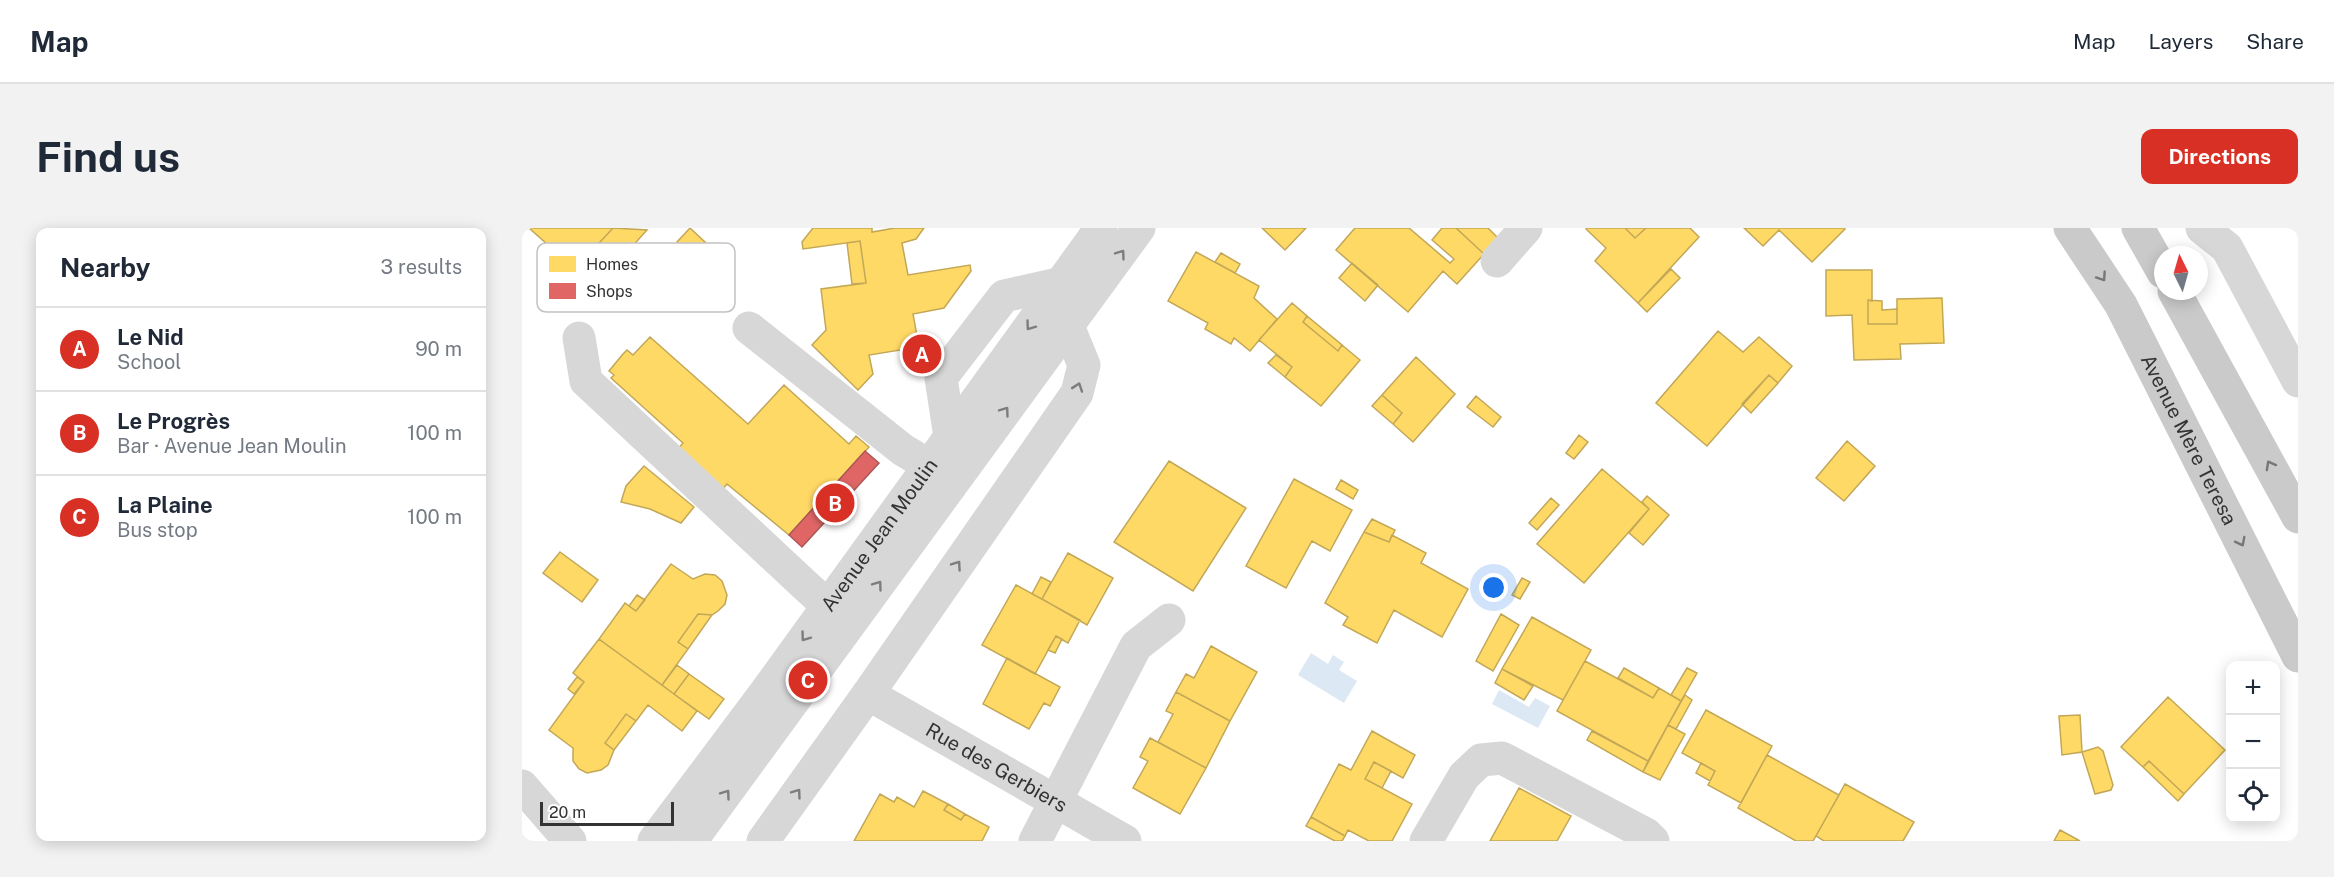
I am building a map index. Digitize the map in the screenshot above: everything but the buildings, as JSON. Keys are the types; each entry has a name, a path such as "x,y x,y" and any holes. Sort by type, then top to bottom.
{"main road":[{"name":"Avenue Mère Teresa","path":"2070,228 2121,305 2298,656"},
{"path":"2138,228 2154,256"},
{"path":"2179,300 2298,517"}],"street":[{"name":"Avenue Jean Moulin","path":"654,841 840,612 942,473 962,445 1062,282 1101,228"},
{"name":"Avenue Jean Moulin","path":"962,445 1068,326 1139,228"},
{"path":"1497,261 1526,228"},
{"path":"2218,234 2298,381"},
{"path":"763,841 1077,393 1084,365 1068,326"},
{"path":"749,328 903,450 942,473"},
{"path":"579,338 586,381 840,612"},
{"name":"Avenue Jean Moulin","path":"691,841 840,612"},
{"path":"1035,841 1136,646 1169,620"},
{"name":"Rue des Gerbiers","path":"868,694 1125,841"},
{"path":"1426,841 1464,776 1481,760 1502,758 1646,834 1653,841"},
{"path":"522,786 570,841"}],"shaded area":[{"path":"1311,653 1328,664 1333,655 1344,662 1339,670 1357,681 1344,703 1298,675"},
{"path":"1499,690 1529,707 1535,698 1550,706 1538,728 1492,704"}],"place":[{"name":"Le Nid","path":"922,354"},
{"name":"Le Progrès","path":"835,503"},
{"name":"La Plaine","path":"808,680"}]}
